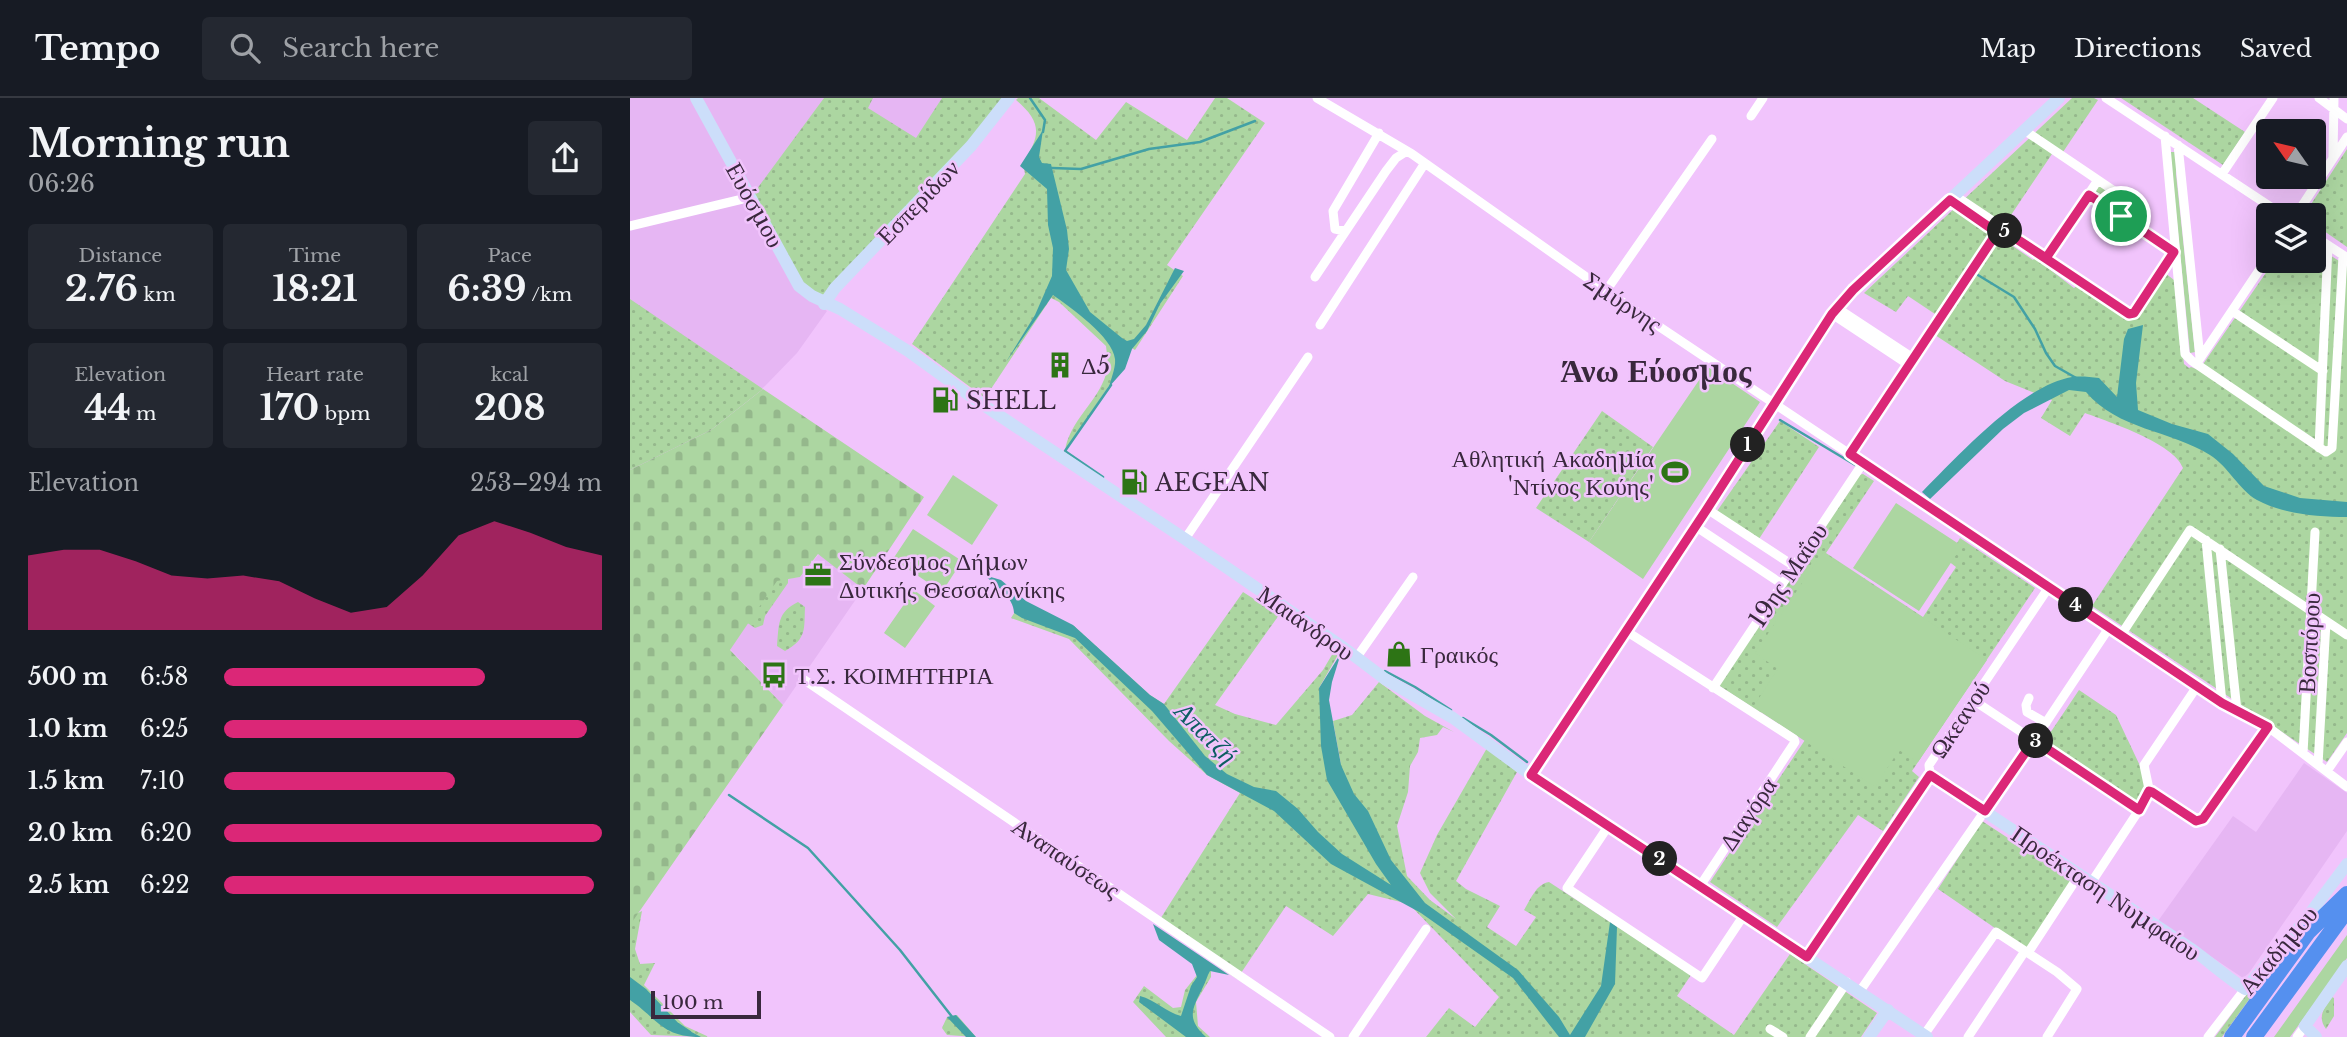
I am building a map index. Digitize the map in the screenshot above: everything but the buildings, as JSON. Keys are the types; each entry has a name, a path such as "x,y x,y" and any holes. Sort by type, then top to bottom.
{"highway":[{"path":"2232,1037 2308,932 2347,895"},
{"path":"2244,1037 2347,895"},
{"path":"2254,1037 2347,910"},
{"path":"2267,1037 2332,948 2347,917"}],"street":[{"name":"Ευόσμου","path":"696,98 799,286 824,303"},
{"name":"Εσπερίδων","path":"824,303 835,288 978,138 1009,98"},
{"name":"Σμύρνης","path":"1317,98 1425,163 1774,405 2222,703 2268,727 2347,787"},
{"path":"1751,116 1763,98"},
{"path":"1531,775 1834,311 2059,98"},
{"path":"2106,98 2265,203"},
{"path":"2222,174 2273,98"},
{"path":"2319,98 2333,103 2347,119"},
{"path":"2332,159 2333,103"},
{"path":"2024,130 2130,202 2121,216"},
{"path":"1345,231 1335,229 1333,211 1378,134"},
{"path":"2165,136 2184,350 2188,358 2199,361 2326,452 2332,448 2345,257 2328,245"},
{"path":"2304,203 2347,137"},
{"path":"1606,291 1712,139"},
{"path":"2178,145 2199,361"},
{"path":"1315,277 1396,158 1407,151"},
{"path":"1320,325 1425,163"},
{"path":"2046,258 2098,180"},
{"path":"2089,195 2174,252"},
{"path":"630,226 751,197"},
{"path":"1952,198 1989,227 2000,228 2129,314 2134,313 2174,252"},
{"path":"1850,454 2000,228"},
{"path":"2319,448 2328,245"},
{"path":"2199,361 2257,273"},
{"name":"Μαιάνδρου","path":"824,303 840,309 908,351 973,398 1357,657 1385,679 1481,737 1531,775 1926,1036"},
{"path":"1834,311 1911,361"},
{"path":"2232,311 2323,371"},
{"path":"2337,354 2347,361"},
{"path":"1185,539 1308,357"},
{"name":"19ης Μαΐου","path":"1713,688 1863,463"},
{"path":"1707,509 1794,566"},
{"path":"1695,526 1782,584"},
{"path":"2120,635 2190,530 2347,635"},
{"name":"Βοσπόρου","path":"2303,753 2315,532"},
{"path":"2206,540 2222,703"},
{"path":"2220,549 2237,711"},
{"path":"1357,657 1413,577"},
{"name":"Ωκεανού","path":"1807,957 1930,775 1929,765 2049,587"},
{"name":"Βοσπόρου","path":"2318,765 2326,622"},
{"path":"1860,991 2109,628"},
{"path":"1626,631 1713,688"},
{"name":"Αναπαύσεως","path":"803,679 1330,1037"},
{"path":"2091,883 2149,791 2144,765 2198,685"},
{"name":"Διαγόρα","path":"1700,886 1795,741 1713,688"},
{"path":"2029,698 2026,706 2028,712 2046,723"},
{"path":"1973,700 2139,810"},
{"path":"2149,791 2201,821 2268,727"},
{"path":"2327,771 2347,742"},
{"name":"Προέκταση Νυμφαίου","path":"1930,775 2209,961 2245,989"},
{"path":"1609,825 1567,888 1702,978 1744,915"},
{"name":"Ακαδήμου","path":"2208,1037 2245,989 2302,924 2347,863"},
{"path":"1968,1037 2079,875"},
{"path":"1353,1037 1426,929"},
{"path":"1926,1036 1996,932 2077,989 2047,1037"},
{"path":"2316,1037 2301,1032 2347,966"},
{"path":"1810,1037 1847,982"},
{"path":"1870,1037 1888,1010"},
{"path":"1770,1029 1783,1037"}],"shaded area":[{"path":"630,98 1003,98 818,305 827,311 797,353 765,386 711,430 630,476"},
{"path":"1043,130 1039,157 1042,163 1051,164 1067,230 1069,249 1066,270 1090,312 1122,338 1127,341 1134,339 1146,325 1175,268 1184,271 1160,304 1147,331 1132,349 1125,369 1109,387 1115,359 1107,341 1090,323 1053,295 1006,362 1035,315 1052,276 1053,248 1048,225 1047,189 1020,166"},
{"path":"2143,325 2136,383 2138,410 2172,424 2208,434 2233,454 2264,486 2300,498 2347,502 2347,517 2301,514 2267,505 2251,496 2210,455 2113,414 2086,392 2069,390 2024,413 2003,429 1930,499 1922,492 1991,424 2052,383 2072,377 2099,378 2117,397 2124,339 2128,329"},
{"path":"819,554 863,589 783,705 730,649 778,580 800,577"},
{"path":"984,575 1001,580 1026,601 1073,625 1150,695 1164,704 1205,756 1227,774 1254,787 1276,791 1298,809 1342,854 1391,885 1327,780 1321,746 1319,688 1341,653 1329,700 1341,765 1354,794 1368,811 1391,860 1425,903 1518,970 1559,1017 1570,1035 1601,986 1610,922 1617,927 1615,984 1585,1037 1559,1037 1513,978 1421,913 1331,864 1274,811 1207,775 1152,711 1075,638 1014,613 1011,602"},
{"path":"2304,763 2347,793 2347,831 2243,978 2158,921 2233,816 2256,832"},
{"path":"1153,924 1229,975 1210,971 1194,1007 1195,1024 1206,1037 1186,1037 1139,1002 1140,996 1181,1016 1191,986 1197,977 1192,964 1159,940"},
{"path":"630,977 646,989 682,1027 701,1037 669,1031 630,1000"},
{"path":"956,1015 976,1037 966,1037 947,1017"}],"green space":[{"path":"824,98 873,98 868,108 916,138 942,98 1003,98 980,132 821,299 799,286 751,197"},
{"path":"1039,98 1096,140 1126,102 1187,140 1215,98 1227,98 1265,123 1167,265 1183,276 1135,350 1124,343 1125,362 1065,451 1072,430 1102,384 1107,371 1107,360 1106,346 1059,302 1051,298 985,398 912,344 1025,174 1023,163 1036,137 1036,129 1031,115 1016,100"},
{"path":"2072,98 2098,100 2063,152 2056,148 2005,224 1998,220 1991,231 2033,260 2035,258 2074,288 2078,285 2133,320 2165,273 2174,280 2184,364 2189,368 2199,370 2266,273 2326,273 2326,253 2347,266 2347,733 2327,762 2092,606 2183,468 2177,459 2140,434 2085,413 2070,436 2041,418 2052,400 2005,381 1935,335 1944,320 1908,296 1896,312 1864,293"},
{"path":"2121,98 2193,98 2245,132 2223,165"},
{"path":"2347,149 2347,247 2326,232 2326,203 2312,203 2321,189 2326,189 2326,181"},
{"path":"2170,152 2176,152 2195,352 2190,353"},
{"path":"2100,184 2127,203 2122,211 2095,192"},
{"path":"630,299 763,389 711,430 630,470"},
{"name":"Αθλητική Ακαδημία 'Ντίνος Κούης'","path":"1708,367 1760,402 1643,579 1589,542"},
{"path":"763,389 924,497 863,589 818,554 800,577 777,581 730,650 783,705 630,925 630,470 711,430"},
{"path":"1602,411 1653,447 1589,542 1536,508"},
{"path":"1780,421 1819,447 1757,542 1715,514"},
{"path":"1863,474 1874,481 1826,553 1923,617 1956,567 1947,560 1960,538 2035,588 1912,771 1919,777 1883,831 1858,815 1777,927 1710,882 1809,734 1780,684 1761,713 1718,685 1858,475"},
{"path":"953,475 998,505 972,545 927,515"},
{"path":"1896,503 1962,546 1919,611 1853,568"},
{"path":"913,529 962,561 942,592 893,559"},
{"path":"1823,552 1987,660 1918,762 1899,750 1875,787 1753,707 1778,669 1755,653"},
{"path":"780,569 788,583 765,616 763,625 755,628 737,616"},
{"path":"914,590 935,606 905,648 884,633"},
{"path":"1243,592 1279,615 1215,705 1235,714 1276,725 1323,670 1333,653 1339,653 1319,688 1341,765 1333,721 1352,715 1379,682 1425,716 1454,732 1443,727 1437,735 1420,738 1418,752 1410,766 1408,792 1397,826 1407,876 1430,900 1456,919 1430,893 1420,873 1437,835 1487,748 1517,772 1456,881 1500,906 1487,927 1516,946 1536,917 1524,910 1537,889 1549,882 1691,975 1677,996 1734,1035 1790,954 1877,1013 1861,1037 1426,1037 1449,1008 1475,1027 1499,997 1409,904 1368,894 1333,936 1286,906 1237,979 1157,924 1240,793 1207,775 1169,741 1069,639 1011,618 1018,607 1074,626 1150,695 1164,704"},
{"path":"798,602 805,607 803,633 792,647 785,651 777,646 780,620 786,610"},
{"path":"2079,690 2116,715 2142,770 2146,795 2136,808 2042,745"},
{"path":"1982,821 2074,881 2027,950 1938,889"},
{"path":"642,911 635,949 640,964 655,963 644,985 685,1026 709,1037 651,1035 630,1012 630,917"},
{"path":"2347,935 2347,958 2290,1037 2274,1037"},
{"path":"2287,947 2222,1037 2215,1037 2243,999"},
{"path":"1198,966 1211,966 1211,977 1196,1002 1198,1026 1210,1037 1166,1037 1133,1002 1144,986 1173,1008 1181,1007 1185,990 1197,975"},
{"path":"2332,997 2334,1016 2326,1029 2322,1017"},
{"path":"957,1015 976,1037 947,1035 942,1028 947,1017"}],"waterway":[{"path":"1030,98 1045,120 1043,132"},
{"path":"1052,168 1081,169 1149,149 1200,142 1255,121"},
{"path":"1973,272 2014,297 2055,366 2078,379"},
{"path":"1103,477 1065,451 1111,385"},
{"path":"1780,420 1897,490"},
{"path":"1385,671 1451,710"},
{"path":"1463,718 1527,762"},
{"name":"Απατζή","path":"729,795 808,848 900,950 953,1018"},
{"name":"Απατζή","path":"678,1024 690,1032"}],"place":[{"name":"Δ5","path":"1060,365"},
{"name":"SHELL","path":"945,400"},
{"name":"Αθλητική Ακαδημία 'Ντίνος Κούης'","path":"1675,472"},
{"name":"AEGEAN","path":"1134,482"},
{"name":"Σύνδεσμος Δήμων Δυτικής Θεσσαλονίκης","path":"818,575"},
{"name":"Γραικός","path":"1399,654"},
{"name":"Τ.Σ. ΚΟΙΜΗΤΗΡΙΑ","path":"774,675"}],"district":[{"name":"Άνω Εύοσμος","path":"1656,371"}],"route":[{"path":"2121,216 2089,195 2046,258 2000,228 1992,229 1950,200 1853,290 1832,314 1531,775 1807,957 1930,775 1985,811 2034,740 2139,810 2149,791 2196,821 2203,819 2268,727 2222,703 1850,454 2000,228 2129,314 2134,313 2174,252 2121,216"}]}
